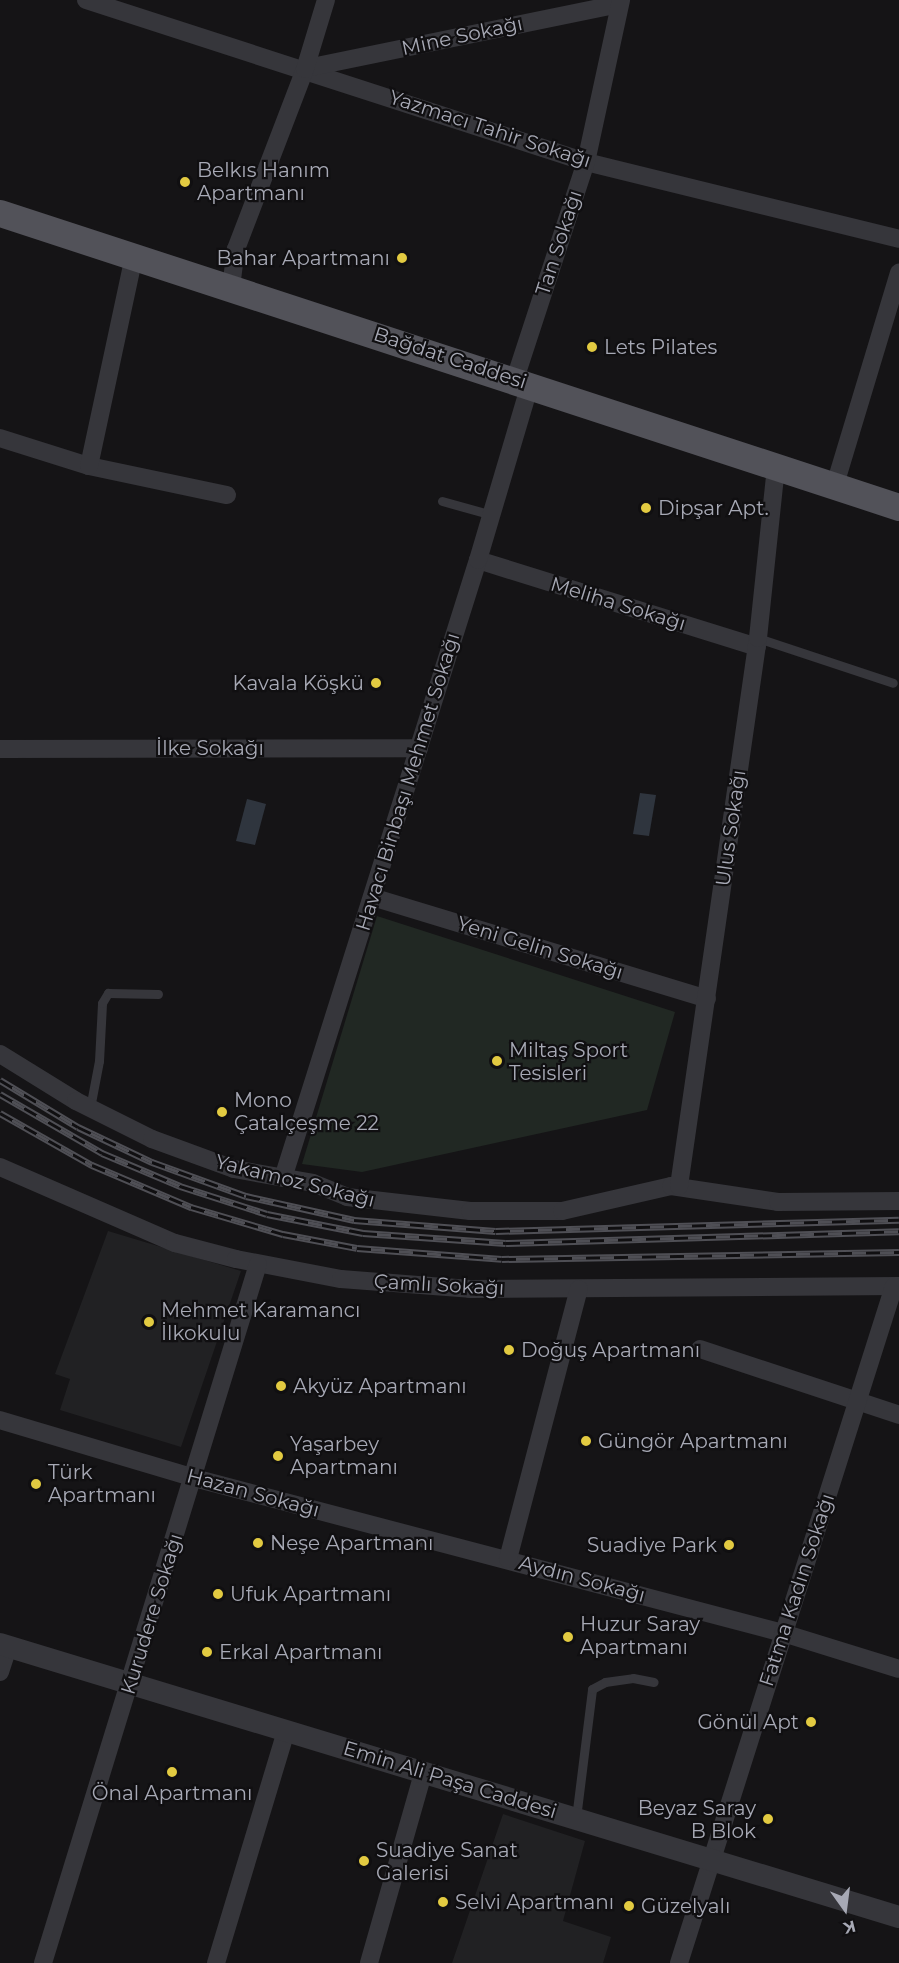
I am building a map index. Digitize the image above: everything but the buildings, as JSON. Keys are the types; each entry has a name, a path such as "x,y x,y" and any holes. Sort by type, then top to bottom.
{"main road":[{"name":"Bağdat Caddesi","path":"0,213 522,382 834,488 899,507"}],"street":[{"name":"Yazmacı Tahir Sokağı","path":"86,0 305,69 586,162 899,239"},
{"path":"231,288 236,249 305,69 326,0"},
{"name":"Mine Sokağı","path":"305,69 620,2"},
{"name":"Tan Sokağı","path":"522,382 586,162 620,2"},
{"path":"89,466 134,256"},
{"path":"834,488 899,273"},
{"name":"Havacı Binbaşı Mehmet Sokağı","path":"283,1178 492,515 522,382"},
{"path":"0,438 89,466 227,495"},
{"name":"Ulus Sokağı","path":"679,1186 758,642 776,468"},
{"name":"Meliha Sokağı","path":"478,560 758,642"},
{"name":"İlke Sokağı","path":"0,749 419,747"},
{"name":"Yeni Gelin Sokağı","path":"372,897 707,999"},
{"name":"Yakamoz Sokağı","path":"0,1053 90,1108 144,1135 229,1167 313,1183 343,1196 470,1211 562,1211 651,1188 679,1186 778,1202 899,1201"},
{"name":"Çamlı Sokağı","path":"0,1167 157,1236 258,1264 402,1286 579,1289 896,1286"},
{"name":"Kurudere Sokağı","path":"43,1963 131,1684 258,1264"},
{"name":"Fatma Kadın Sokağı","path":"679,1963 709,1860 896,1286"},
{"path":"508,1559 579,1289"},
{"path":"700,1349 899,1414"},
{"name":"Hazan Sokağı","path":"0,1420 194,1478 508,1559"},
{"name":"Aydın Sokağı","path":"508,1559 783,1633 899,1669"},
{"path":"0,1672 4,1645"},
{"name":"Emin Ali Paşa Caddesi","path":"4,1645 899,1917"},
{"path":"216,1963 286,1731"},
{"path":"369,1963 423,1773"}],"lane":[{"path":"442,501 492,515"},
{"path":"758,642 893,683"},
{"path":"90,1108 99,1061 102,1003 108,993 158,994"},
{"path":"576,1818 592,1689 605,1682 633,1678 654,1682"}],"shaded area":[{"path":"640,793 656,795 649,836 633,834"},
{"path":"247,799 266,804 255,845 236,841"},
{"name":"Miltaş Sport Tesisleri","path":"377,916 675,1012 647,1110 362,1172 302,1164"},
{"name":"Mehmet Karamancı İlkokulu","path":"108,1231 241,1271 181,1447 60,1410 70,1379 55,1374"},
{"path":"503,1814 585,1841 563,1921 611,1937 603,1963 452,1963"}],"railway":[{"path":"0,1080 78,1127 152,1162 246,1196 354,1220 496,1231 899,1220"},
{"path":"0,1094 102,1153 180,1186 267,1214 363,1233 506,1243 899,1231"},
{"path":"0,1113 92,1165 191,1207 283,1234 357,1248 502,1259 899,1252"}],"place":[{"name":"Belkıs Hanım Apartmanı","path":"185,182"},
{"name":"Bahar Apartmanı","path":"402,258"},
{"name":"Lets Pilates","path":"592,347"},
{"name":"Dipşar Apt.","path":"646,508"},
{"name":"Kavala Köşkü","path":"376,683"},
{"name":"Miltaş Sport Tesisleri","path":"497,1061"},
{"name":"Mono Çatalçeşme 22","path":"222,1112"},
{"name":"Mehmet Karamancı İlkokulu","path":"149,1322"},
{"name":"Doğuş Apartmanı","path":"509,1350"},
{"name":"Akyüz Apartmanı","path":"281,1386"},
{"name":"Güngör Apartmanı","path":"586,1441"},
{"name":"Yaşarbey Apartmanı","path":"278,1456"},
{"name":"Türk Apartmanı","path":"36,1484"},
{"name":"Neşe Apartmanı","path":"258,1543"},
{"name":"Suadiye Park","path":"729,1545"},
{"name":"Ufuk Apartmanı","path":"218,1594"},
{"name":"Huzur Saray Apartmanı","path":"568,1637"},
{"name":"Erkal Apartmanı","path":"207,1652"},
{"name":"Gönül Apt","path":"811,1722"},
{"name":"Önal Apartmanı","path":"172,1772"},
{"name":"Beyaz Saray B Blok","path":"768,1819"},
{"name":"Suadiye Sanat Galerisi","path":"364,1861"},
{"name":"Selvi Apartmanı","path":"443,1902"},
{"name":"Güzelyalı","path":"629,1906"}]}
